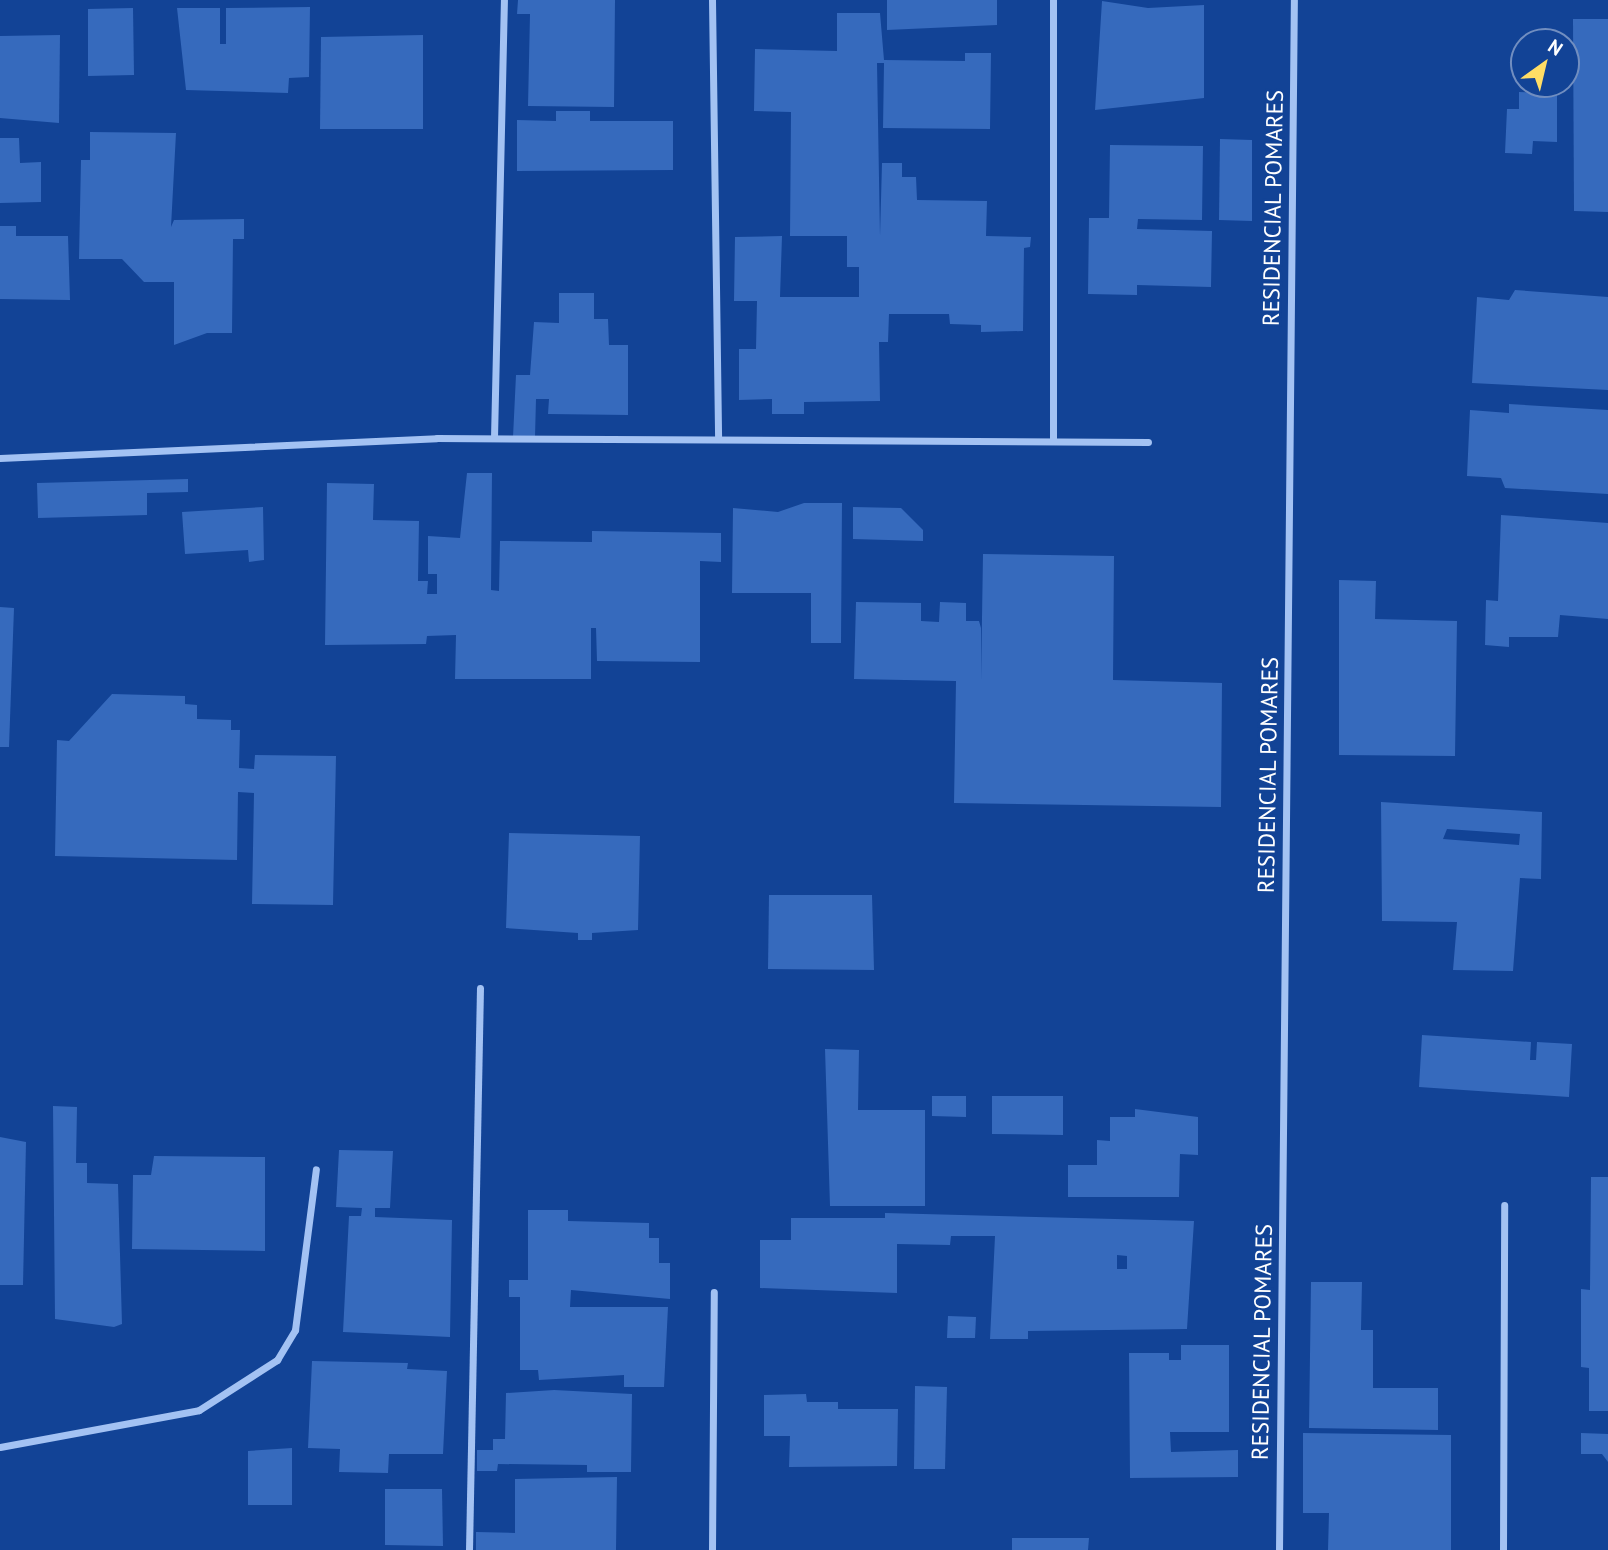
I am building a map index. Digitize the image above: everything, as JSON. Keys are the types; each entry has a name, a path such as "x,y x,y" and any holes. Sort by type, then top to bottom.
{"street":[{"path":"494,438 504,0"},
{"path":"712,0 718,439"},
{"path":"1053,0 1053,441"},
{"name":"RESIDENCIAL POMARES","path":"1279,1550 1294,0"},
{"path":"0,458 494,438 1148,442"},
{"path":"469,1550 480,988"},
{"path":"0,1447 199,1410 278,1360 295,1330 316,1169"},
{"path":"1503,1550 1504,1205"},
{"path":"712,1550 714,1292"}],"building":[{"path":"518,0 615,0 614,107 528,106 530,14 517,14"},
{"path":"887,0 997,0 997,25 887,30"},
{"path":"1102,1 1148,8 1204,5 1204,98 1095,110"},
{"path":"310,7 309,77 289,78 288,93 186,90 177,8 220,8 220,44 226,44 226,8"},
{"path":"133,8 134,75 88,76 88,9"},
{"path":"837,13 880,13 884,60 965,61 965,53 991,53 990,129 883,128 884,63 877,63 880,236 882,163 902,163 902,177 916,177 917,200 987,201 986,236 1031,237 1030,247 1024,248 1023,331 981,332 981,325 950,324 949,314 889,314 888,342 879,342 880,401 804,402 804,414 772,414 772,399 739,400 739,349 756,349 757,301 734,301 735,237 782,236 780,297 859,297 859,267 847,267 847,236 790,236 791,112 754,111 755,49 837,51"},
{"path":"1573,19 1608,19 1608,212 1574,211 1573,98 1580,98 1580,28 1573,28"},
{"path":"60,35 59,123 0,118 0,36"},
{"path":"423,35 423,129 320,129 321,37"},
{"path":"1519,98 1557,98 1557,142 1533,141 1532,154 1505,153 1507,109 1519,109"},
{"path":"556,111 590,111 590,121 673,121 673,170 517,171 517,120 556,121"},
{"path":"90,132 176,133 171,227 174,220 244,219 244,239 233,239 232,333 207,333 174,345 174,282 144,282 122,259 79,259 81,160 90,160"},
{"path":"0,138 19,138 20,163 41,162 41,202 0,203"},
{"path":"1220,139 1252,140 1252,221 1219,220"},
{"path":"1110,145 1203,146 1202,220 1138,219 1137,229 1212,231 1211,287 1137,285 1137,295 1088,294 1089,218 1109,218"},
{"path":"0,226 16,226 16,236 68,236 70,300 0,299"},
{"path":"1515,290 1608,297 1608,390 1472,383 1477,297 1509,300"},
{"path":"559,293 594,293 594,319 608,319 609,345 628,345 628,415 548,414 549,399 536,399 535,437 513,437 516,375 530,375 534,322 559,323"},
{"path":"1509,404 1608,410 1608,494 1505,488 1501,478 1467,476 1470,410 1509,413"},
{"path":"467,473 492,473 491,590 499,591 500,541 592,542 592,531 721,533 721,562 700,561 700,662 597,661 596,628 591,628 591,679 455,679 456,635 427,636 426,644 325,645 327,483 374,484 373,520 419,521 418,581 428,581 427,594 437,594 437,574 428,574 428,536 460,538"},
{"path":"188,479 188,492 147,493 147,515 38,518 37,483"},
{"path":"804,503 842,503 841,643 811,643 811,593 732,593 733,508 778,512"},
{"path":"263,507 264,560 249,562 248,550 185,554 182,512"},
{"path":"853,507 901,508 923,530 923,541 853,539"},
{"path":"1501,515 1608,523 1608,619 1560,615 1558,637 1509,637 1509,647 1485,645 1486,600 1498,601"},
{"path":"983,554 1114,556 1113,680 1222,683 1221,807 954,803 956,681 854,679 856,602 921,603 921,621 939,622 940,602 966,603 966,621 979,621 981,628 981,681"},
{"path":"1339,580 1376,581 1375,619 1457,621 1455,756 1339,755"},
{"path":"0,607 14,608 9,747 0,747"},
{"path":"112,694 185,696 185,704 197,705 197,719 231,720 231,730 240,730 239,768 254,769 255,755 336,756 333,905 252,904 254,793 238,792 237,860 55,856 57,740 69,741"},
{"path":"1381,802 1542,812 1541,879 1520,878 1513,971 1453,970 1457,922 1382,921","holes":["1447,829 1520,834 1519,845 1443,839"]},
{"path":"509,833 640,836 638,930 592,933 592,940 578,940 578,933 506,928"},
{"path":"769,895 872,895 874,970 768,969"},
{"path":"1422,1035 1531,1042 1530,1060 1536,1060 1537,1042 1572,1044 1569,1097 1419,1087"},
{"path":"825,1049 859,1050 858,1110 925,1110 925,1206 830,1206"},
{"path":"932,1096 966,1096 966,1117 932,1116"},
{"path":"992,1096 1063,1096 1063,1135 992,1134"},
{"path":"53,1106 77,1107 76,1163 87,1163 87,1183 118,1184 122,1324 114,1327 55,1319"},
{"path":"1135,1109 1198,1117 1198,1155 1180,1154 1179,1197 1068,1197 1068,1165 1097,1165 1097,1140 1110,1141 1110,1117 1135,1117"},
{"path":"0,1137 26,1142 23,1285 0,1285"},
{"path":"339,1150 393,1151 390,1208 375,1208 375,1217 452,1220 450,1337 343,1332 349,1216 361,1216 362,1208 336,1207"},
{"path":"154,1156 265,1157 265,1251 132,1249 133,1175 151,1175"},
{"path":"1591,1177 1608,1177 1608,1411 1589,1411 1589,1368 1581,1367 1581,1289 1590,1290"},
{"path":"528,1210 568,1210 568,1221 649,1223 649,1238 659,1238 659,1263 670,1263 670,1299 571,1290 570,1307 668,1307 664,1387 624,1387 624,1375 539,1380 538,1370 520,1370 520,1297 509,1297 509,1280 528,1280"},
{"path":"885,1213 1194,1221 1187,1329 1028,1331 1028,1339 990,1339 995,1236 951,1236 950,1245 897,1244 897,1293 760,1288 760,1240 791,1240 791,1218 885,1218","holes":["1117,1255 1127,1256 1127,1269 1117,1269"]},
{"path":"1311,1282 1362,1282 1361,1330 1373,1330 1373,1388 1438,1388 1438,1430 1309,1428"},
{"path":"948,1316 976,1317 975,1338 947,1338"},
{"path":"1181,1345 1229,1345 1229,1432 1170,1432 1171,1452 1238,1450 1238,1477 1130,1478 1129,1353 1169,1353 1169,1360 1181,1360"},
{"path":"312,1361 408,1363 407,1369 447,1371 443,1454 389,1454 388,1473 339,1472 340,1449 308,1448"},
{"path":"915,1386 947,1387 945,1469 914,1469"},
{"path":"554,1390 632,1394 631,1472 587,1472 587,1465 498,1464 497,1471 477,1471 477,1450 493,1450 493,1439 505,1439 506,1393"},
{"path":"806,1394 807,1402 838,1402 838,1409 898,1409 897,1466 789,1467 790,1436 764,1436 764,1395"},
{"path":"1303,1433 1451,1435 1451,1550 1328,1550 1329,1513 1303,1513"},
{"path":"1581,1433 1608,1434 1608,1462 1602,1454 1581,1454"},
{"path":"292,1448 292,1505 248,1505 248,1451"},
{"path":"617,1477 616,1550 476,1550 476,1532 515,1533 515,1479"},
{"path":"385,1489 442,1489 443,1546 385,1545"},
{"path":"1012,1538 1089,1538 1088,1550 1012,1550"}]}
